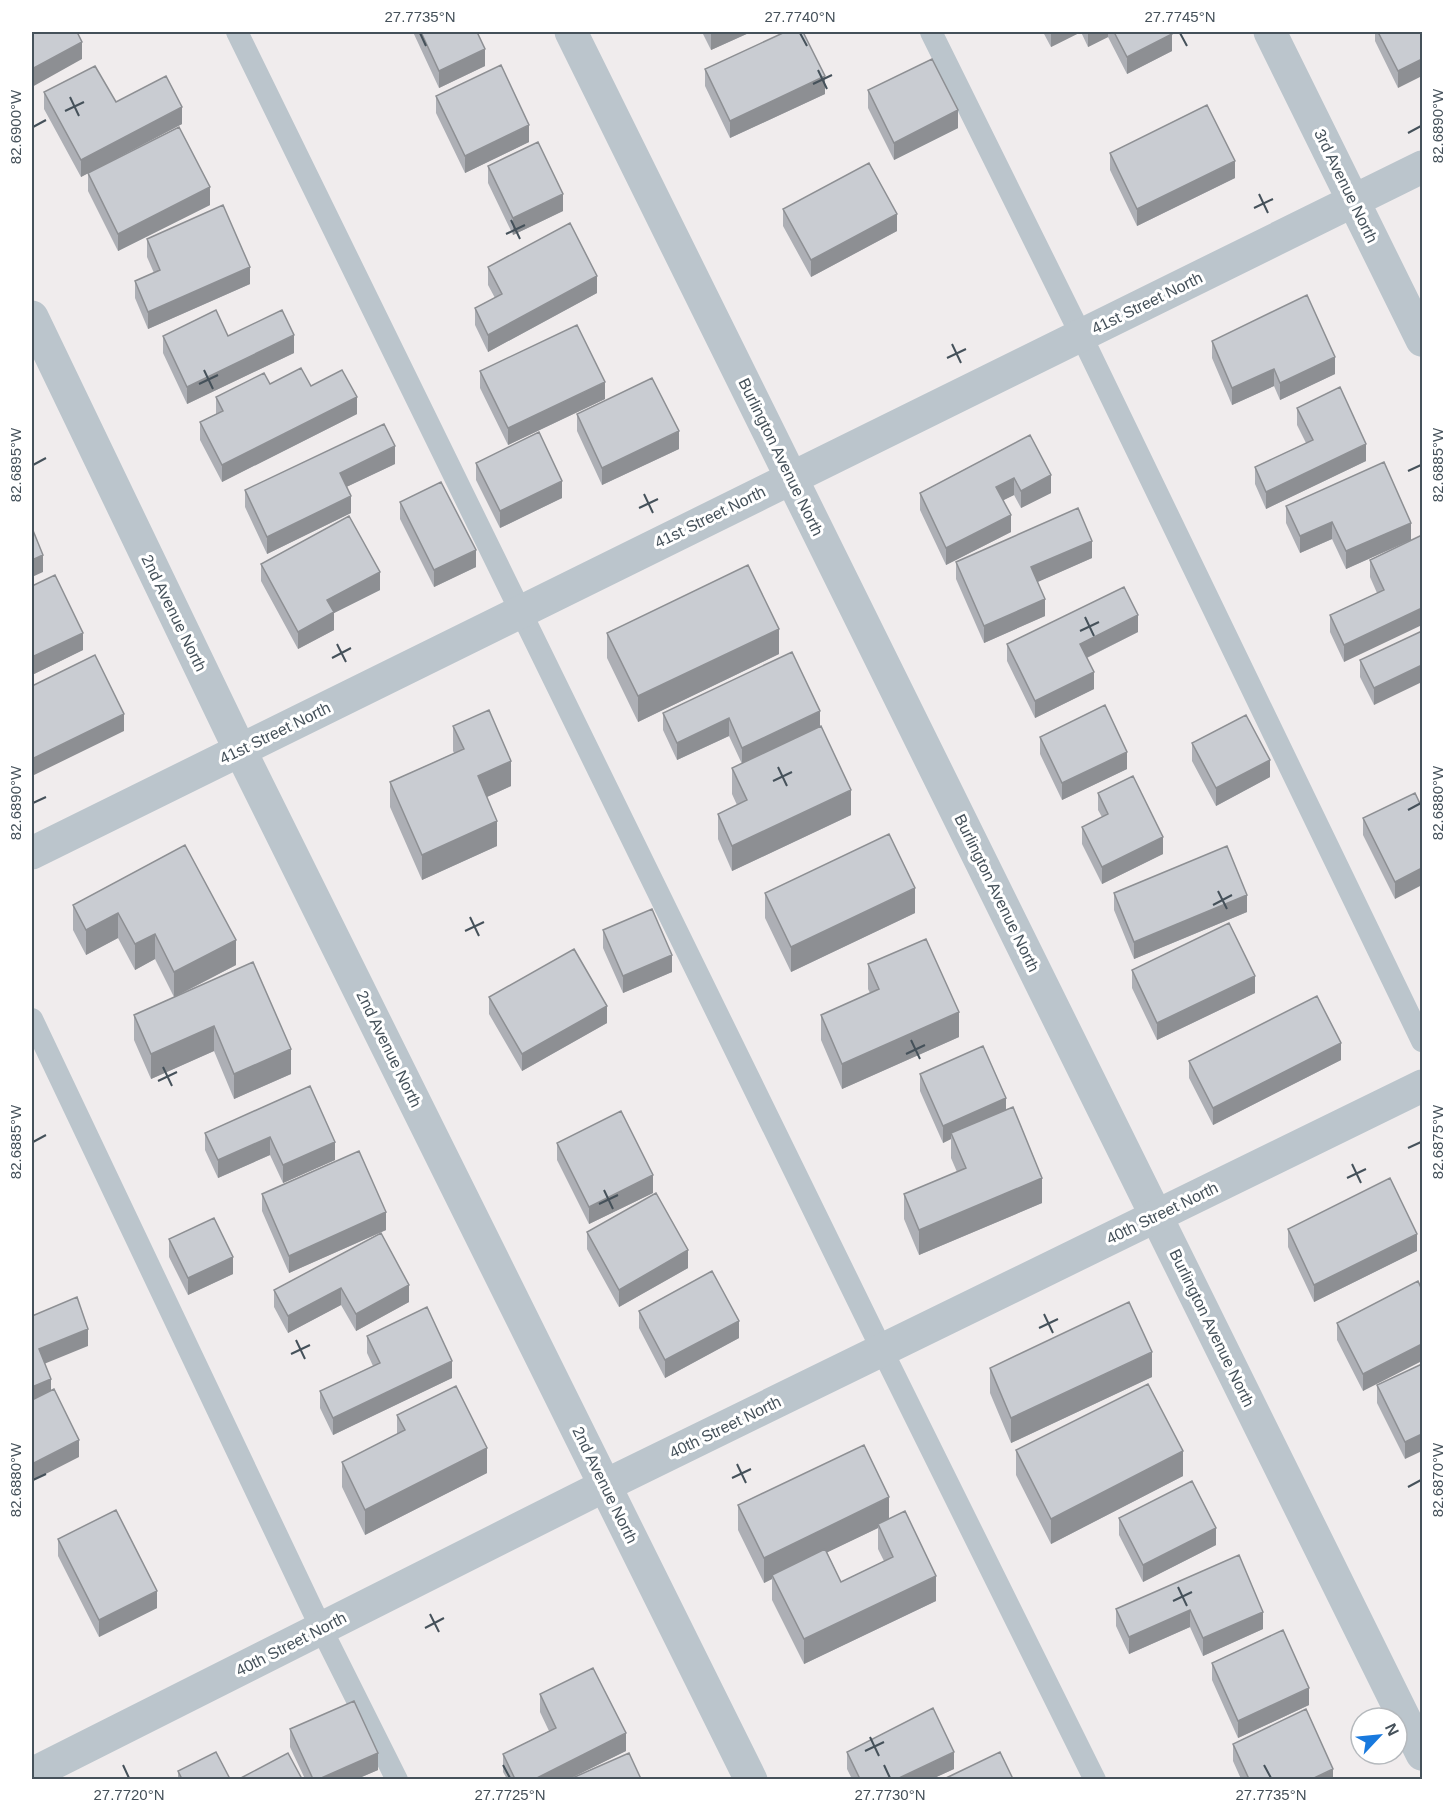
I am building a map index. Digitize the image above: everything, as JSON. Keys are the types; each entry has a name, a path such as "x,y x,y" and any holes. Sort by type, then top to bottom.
{"street":[{"name":"Burlington Avenue North","path":"571,32 1422,1754"},
{"name":"3rd Avenue North","path":"1270,32 1422,340"},
{"name":"41st Street North","path":"32,853 791,476 1422,167"},
{"name":"2nd Avenue North","path":"32,317 240,750 751,1779"},
{"name":"40th Street North","path":"32,1774 606,1485 1422,1086"}],"lane":[{"path":"237,32 522,610 882,1350 1095,1779"},
{"path":"931,32 1081,335 1422,1041"},
{"path":"32,1019 321,1628 397,1779"}],"building":[{"path":"32,32 77,32 82,42 32,69"},
{"path":"421,32 477,32 485,49 439,71"},
{"path":"785,32 803,32 825,76 730,121 705,69"},
{"path":"1114,32 1171,32 1172,34 1127,57"},
{"path":"1378,32 1422,32 1422,59 1398,71"},
{"path":"932,59 958,110 894,143 868,90"},
{"path":"501,65 529,125 465,156 436,96"},
{"path":"95,66 116,102 166,76 182,107 81,160 44,92"},
{"path":"1207,105 1235,161 1137,209 1110,153"},
{"path":"179,127 210,187 118,234 88,173"},
{"path":"538,142 563,194 513,218 488,166"},
{"path":"869,163 897,214 811,260 783,209"},
{"path":"223,205 250,267 148,312 135,281 160,270 147,239"},
{"path":"570,223 597,276 488,335 475,308 502,294 488,267"},
{"path":"1307,295 1335,357 1280,383 1274,369 1232,388 1212,341"},
{"path":"216,310 228,336 282,310 294,335 187,387 163,336"},
{"path":"577,325 605,382 508,428 480,371"},
{"path":"301,368 311,386 342,370 357,397 222,465 200,422 223,411 216,397 264,373 270,384"},
{"path":"652,378 679,431 602,468 577,414"},
{"path":"1340,387 1366,444 1266,492 1255,467 1313,440 1297,408"},
{"path":"384,424 395,446 340,473 351,496 267,537 245,490"},
{"path":"539,432 562,481 500,511 476,463"},
{"path":"1030,435 1051,475 1021,491 1014,478 996,487 1011,515 946,548 920,493"},
{"path":"1384,462 1411,523 1346,551 1332,522 1300,536 1286,506"},
{"path":"441,482 476,550 434,570 400,502"},
{"path":"1078,508 1092,541 1031,567 1045,599 984,626 956,562"},
{"path":"349,516 380,572 327,600 334,612 298,632 261,564"},
{"path":"32,528 43,555 32,560"},
{"path":"1422,535 1422,608 1344,645 1330,615 1384,590 1370,560"},
{"path":"748,565 779,629 638,696 607,633"},
{"path":"55,575 83,633 32,657 32,586"},
{"path":"1124,587 1138,615 1080,644 1094,672 1035,701 1007,644"},
{"path":"1422,631 1422,665 1374,688 1360,660"},
{"path":"792,652 820,711 742,748 729,718 677,743 663,713"},
{"path":"95,655 124,714 32,759 32,686"},
{"path":"1105,705 1127,752 1062,783 1040,737"},
{"path":"489,710 511,761 478,776 497,821 422,855 390,782 464,749 453,726"},
{"path":"1246,715 1270,760 1216,788 1192,743"},
{"path":"821,726 851,790 732,846 718,814 747,800 732,768"},
{"path":"1133,776 1163,837 1102,867 1082,827 1108,814 1098,793"},
{"path":"1415,793 1422,808 1422,868 1395,882 1363,818"},
{"path":"889,834 915,888 791,947 765,893"},
{"path":"185,845 236,940 174,972 155,934 135,944 118,913 86,930 73,905"},
{"path":"1227,846 1247,895 1134,942 1114,893"},
{"path":"652,909 672,955 623,976 603,930"},
{"path":"1229,923 1255,976 1157,1023 1132,970"},
{"path":"926,939 959,1012 842,1064 821,1015 879,989 868,964"},
{"path":"574,949 607,1006 522,1054 489,997"},
{"path":"253,962 291,1049 234,1074 214,1026 151,1054 134,1015"},
{"path":"1317,996 1341,1043 1213,1108 1189,1061"},
{"path":"983,1046 1006,1098 943,1126 920,1074"},
{"path":"310,1086 335,1142 283,1165 270,1137 218,1160 205,1133"},
{"path":"1013,1107 1042,1178 919,1230 904,1194 966,1168 951,1133"},
{"path":"621,1111 653,1175 589,1207 557,1143"},
{"path":"359,1151 386,1212 289,1256 262,1194"},
{"path":"1390,1178 1417,1234 1314,1285 1288,1229"},
{"path":"656,1193 688,1250 619,1290 587,1232"},
{"path":"214,1218 233,1257 188,1278 169,1239"},
{"path":"381,1233 409,1285 356,1314 341,1288 288,1316 274,1290"},
{"path":"712,1271 739,1321 665,1360 639,1311"},
{"path":"1418,1281 1422,1290 1422,1344 1363,1374 1337,1323"},
{"path":"77,1297 88,1329 39,1349 51,1379 32,1387 32,1316"},
{"path":"1129,1302 1152,1352 1011,1418 990,1368"},
{"path":"427,1307 452,1361 333,1418 320,1391 380,1363 367,1336"},
{"path":"1422,1364 1422,1434 1405,1442 1377,1385"},
{"path":"1148,1384 1183,1451 1051,1519 1016,1450"},
{"path":"456,1386 487,1448 365,1510 342,1462 405,1430 397,1415"},
{"path":"54,1389 79,1440 32,1464 32,1400"},
{"path":"864,1445 889,1497 764,1558 738,1505"},
{"path":"1192,1481 1216,1528 1143,1565 1119,1518"},
{"path":"116,1510 157,1591 99,1620 58,1539"},
{"path":"905,1511 936,1576 804,1639 772,1575 825,1549 841,1582 893,1557 878,1524"},
{"path":"1239,1555 1263,1612 1203,1638 1190,1610 1129,1637 1116,1609"},
{"path":"1283,1630 1309,1688 1238,1721 1212,1663"},
{"path":"593,1668 626,1733 535,1779 515,1779 503,1754 556,1728 540,1694"},
{"path":"354,1701 378,1753 319,1779 313,1779 290,1729"},
{"path":"933,1708 954,1752 897,1779 860,1779 847,1752"},
{"path":"1306,1709 1333,1769 1312,1779 1249,1779 1233,1744"},
{"path":"216,1752 230,1779 182,1779 178,1771"},
{"path":"1000,1752 1013,1779 944,1779"},
{"path":"288,1753 302,1779 239,1779"},
{"path":"629,1753 641,1779 570,1779"}]}
